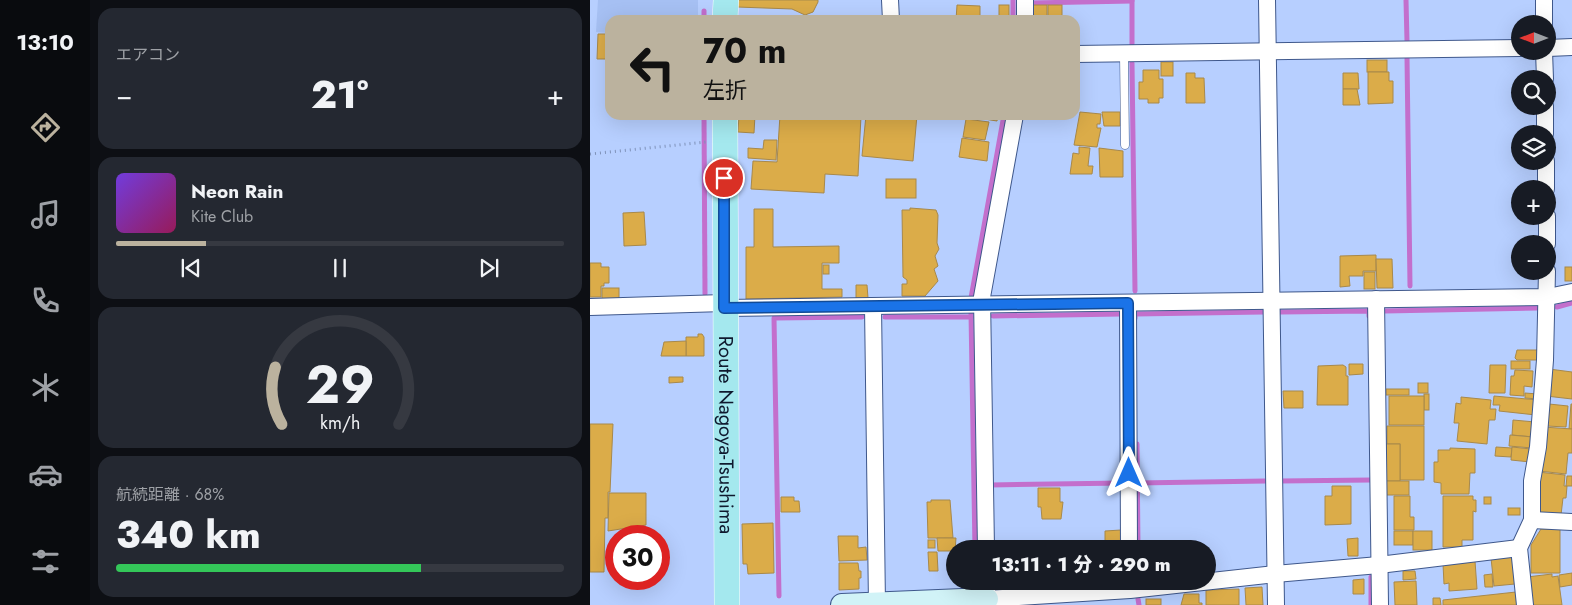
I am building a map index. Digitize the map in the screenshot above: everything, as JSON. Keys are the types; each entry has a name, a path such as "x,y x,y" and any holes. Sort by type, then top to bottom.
{"main road":[{"path":"725,15 726,0"},
{"name":"Route Nagoya-Tsushima","path":"725,120 724,305 727,605"}],"street":[{"path":"890,0 891,15"},
{"path":"1024,0 1025,15"},
{"path":"1267,0 1276,605"},
{"path":"1544,0 1544,15"},
{"path":"1556,48 1572,47"},
{"path":"1080,54 1511,48"},
{"path":"986,540 982,297 1014,120"},
{"path":"1525,605 1519,548 1532,520 1532,481 1541,408 1547,280"},
{"path":"590,307 724,305 873,306 1548,297 1572,292"},
{"path":"1376,299 1380,605"},
{"path":"1128,303 1129,540"},
{"path":"873,306 876,604"},
{"path":"1532,520 1572,522"},
{"path":"1216,579 1379,565 1519,548"},
{"path":"842,605 1066,590"}],"lane":[{"path":"1124,54 1125,145"}],"path":[{"path":"590,154 700,143"}],"shaded area":[{"path":"598,0 698,0 698,15 605,15 605,33 596,32"}],"building":[{"path":"737,0 818,0 818,2 813,12 805,15 792,9 737,7"},
{"path":"957,5 980,6 980,15 956,15"},
{"path":"999,5 1009,5 1009,15 999,15"},
{"path":"1032,5 1047,5 1047,15 1032,15"},
{"path":"1048,5 1062,5 1062,15 1048,15"},
{"path":"598,34 605,34 605,59 597,59"},
{"path":"1367,60 1387,60 1387,72 1367,72"},
{"path":"1161,62 1173,62 1173,76 1161,76"},
{"path":"1143,70 1159,70 1159,79 1163,79 1163,98 1159,98 1159,103 1148,103 1148,99 1139,99 1139,82 1143,82"},
{"path":"1368,72 1389,72 1389,81 1393,81 1393,103 1368,104"},
{"path":"1186,73 1195,73 1195,78 1204,78 1205,103 1186,103"},
{"path":"1343,73 1358,73 1359,89 1343,89"},
{"path":"1343,89 1357,89 1360,105 1343,105"},
{"path":"1080,112 1101,114 1100,124 1097,124 1097,128 1101,128 1097,147 1074,145"},
{"path":"1102,112 1120,112 1120,126 1104,126"},
{"path":"739,120 755,120 754,133 738,132"},
{"path":"780,120 861,120 858,176 825,174 824,193 751,189 753,161 777,162"},
{"path":"866,120 917,120 913,161 862,156"},
{"path":"966,120 989,122 985,140 963,137"},
{"path":"962,138 989,142 987,161 959,157"},
{"path":"764,140 777,140 776,160 748,158 748,148 763,149"},
{"path":"1079,147 1090,148 1088,166 1093,166 1092,174 1070,174 1073,153 1079,154"},
{"path":"1099,148 1123,151 1123,177 1100,177"},
{"path":"886,179 916,179 916,198 886,198"},
{"path":"910,208 936,210 938,215 937,243 939,249 935,256 938,266 934,269 938,281 925,296 902,296 902,284 907,284 907,280 903,277 902,210 910,210"},
{"path":"754,209 773,209 773,247 839,246 839,263 822,263 822,289 842,289 842,297 746,299 746,247 754,247"},
{"path":"644,212 646,245 624,246 623,213"},
{"path":"1376,255 1376,271 1363,271 1363,276 1349,276 1350,286 1340,287 1340,256"},
{"path":"1376,259 1392,259 1393,288 1377,288"},
{"path":"590,263 601,263 601,267 609,267 609,283 604,283 604,286 601,286 601,297 590,297"},
{"path":"823,265 829,265 829,274 823,274"},
{"path":"1565,267 1572,267 1572,281 1565,281"},
{"path":"1364,272 1375,272 1375,289 1364,289"},
{"path":"856,285 867,285 868,298 856,298"},
{"path":"602,288 619,288 619,299 602,299"},
{"path":"698,334 702,334 704,337 704,356 686,356 686,337 698,337"},
{"path":"686,341 686,356 661,356 664,342"},
{"path":"1517,350 1541,350 1541,360 1517,360 1515,358"},
{"path":"1511,361 1530,361 1530,369 1511,369"},
{"path":"1349,364 1363,364 1363,374 1349,375"},
{"path":"1343,365 1346,367 1346,376 1348,376 1348,405 1317,405 1318,366"},
{"path":"1490,365 1506,365 1505,393 1489,393"},
{"path":"1549,369 1572,372 1572,399 1546,396"},
{"path":"1515,370 1533,371 1532,387 1524,386 1524,396 1510,395 1511,376 1514,376"},
{"path":"669,377 683,377 683,382 669,383"},
{"path":"1418,383 1428,383 1428,393 1418,393"},
{"path":"1386,389 1409,389 1409,395 1386,395"},
{"path":"1283,391 1303,391 1303,408 1284,408"},
{"path":"1525,393 1538,394 1538,399 1525,398"},
{"path":"1424,394 1429,394 1429,410 1424,410"},
{"path":"1389,396 1424,396 1424,425 1389,425"},
{"path":"1494,396 1538,400 1536,415 1499,411 1500,405 1493,405"},
{"path":"1461,397 1491,400 1490,409 1496,409 1495,420 1489,420 1487,444 1457,441 1459,423 1454,423 1456,403 1461,404"},
{"path":"1549,404 1568,406 1566,427 1547,426"},
{"path":"1571,404 1572,429 1569,429"},
{"path":"1513,420 1535,422 1534,437 1512,435"},
{"path":"590,424 613,424 608,518 605,518 604,572 590,572"},
{"path":"1387,426 1424,426 1424,480 1400,480 1400,444 1387,444"},
{"path":"1543,427 1572,429 1572,453 1568,453 1566,474 1539,471"},
{"path":"1510,435 1533,437 1532,448 1509,446"},
{"path":"1386,444 1400,444 1400,481 1386,481"},
{"path":"1496,447 1512,448 1511,457 1495,456"},
{"path":"1512,447 1531,449 1530,462 1511,460"},
{"path":"1450,448 1475,449 1475,473 1470,473 1469,494 1441,494 1441,483 1434,482 1434,462 1438,462 1438,450 1450,450"},
{"path":"1538,472 1565,475 1564,486 1567,486 1566,498 1563,498 1561,515 1537,512"},
{"path":"1567,476 1572,476 1572,486 1566,486"},
{"path":"1386,481 1409,481 1409,495 1386,495"},
{"path":"1332,486 1351,486 1351,524 1325,525 1325,496 1332,496"},
{"path":"1038,488 1060,488 1060,502 1063,502 1061,519 1042,519 1041,507 1038,507"},
{"path":"609,493 646,493 646,525 608,525"},
{"path":"1394,496 1410,496 1410,517 1414,517 1414,530 1394,530"},
{"path":"1443,496 1473,496 1473,500 1476,500 1476,512 1473,511 1473,540 1462,540 1462,547 1443,547"},
{"path":"781,497 794,497 794,501 799,501 800,512 781,512"},
{"path":"1484,497 1491,497 1491,504 1484,504"},
{"path":"931,500 950,500 953,538 928,538 927,502 931,502"},
{"path":"1508,508 1520,508 1520,515 1508,515"},
{"path":"773,523 774,573 748,574 747,564 743,564 742,524"},
{"path":"1541,529 1560,529 1560,573 1531,573 1531,545"},
{"path":"1121,530 1121,540 1105,540 1105,531"},
{"path":"1394,531 1413,531 1413,545 1394,545"},
{"path":"1413,531 1432,531 1432,550 1413,550"},
{"path":"838,536 858,536 858,548 866,547 867,560 839,561"},
{"path":"937,538 956,538 956,540 946,540 946,551 938,551"},
{"path":"1358,538 1358,556 1348,556 1347,539"},
{"path":"928,540 935,540 935,548 928,548"},
{"path":"928,552 937,552 938,571 929,571"},
{"path":"1512,556 1515,584 1494,586 1491,558"},
{"path":"1475,561 1477,589 1449,591 1449,583 1444,584 1443,564"},
{"path":"839,563 858,563 859,571 861,571 859,589 839,590"},
{"path":"1403,571 1415,571 1416,579 1403,580"},
{"path":"1572,573 1572,585 1560,587 1559,575"},
{"path":"1492,574 1493,587 1485,587 1484,575"},
{"path":"1552,574 1552,577 1558,576 1562,605 1533,605 1527,577"},
{"path":"1364,579 1364,594 1353,594 1353,580"},
{"path":"1416,581 1417,605 1395,605 1394,582"},
{"path":"1262,587 1263,605 1246,605 1245,588"},
{"path":"1239,589 1239,605 1206,605 1206,590"},
{"path":"1516,592 1517,605 1443,605 1443,600"},
{"path":"1184,594 1199,594 1199,603 1202,603 1202,605 1181,605"},
{"path":"1433,598 1440,598 1441,605 1433,605"},
{"path":"1146,599 1161,599 1161,605 1146,605"}],"waterway":[{"path":"1013,0 1013,15"},
{"path":"1132,0 1132,44"},
{"path":"1406,0 1407,41"},
{"path":"1031,3 1132,1"},
{"path":"1407,57 1410,286"},
{"path":"1132,63 1135,291"},
{"path":"704,120 705,294"},
{"path":"971,298 1003,120"},
{"path":"1557,307 1572,303"},
{"path":"1385,311 1538,308"},
{"path":"1280,312 1369,311 1369,316"},
{"path":"1135,318 1135,314 1263,312"},
{"path":"971,313 975,540"},
{"path":"993,316 1121,314"},
{"path":"779,596 774,318 862,317"},
{"path":"885,317 971,317"},
{"path":"1137,444 1138,540"},
{"path":"1280,481 1371,480"},
{"path":"1137,483 1266,481"},
{"path":"990,485 1124,483"},
{"path":"1371,577 1371,605"},
{"path":"1138,599 1139,605"}],"route":[{"path":"724,178 724,308 1128,303 1129,473"}]}
